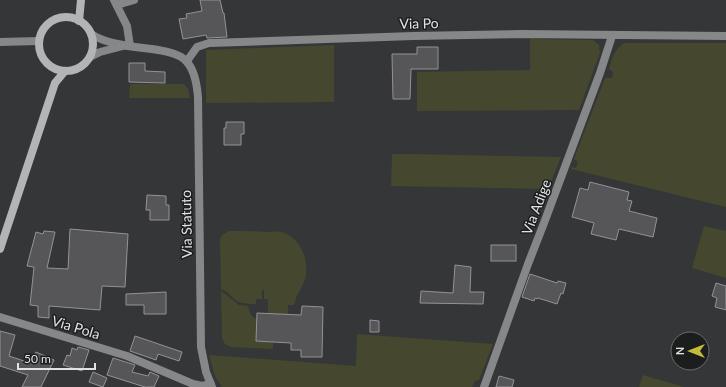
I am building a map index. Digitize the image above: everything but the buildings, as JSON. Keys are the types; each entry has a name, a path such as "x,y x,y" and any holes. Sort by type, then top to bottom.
{"main road":[{"path":"71,18 81,2"},
{"path":"79,21 81,2"},
{"path":"62,17 79,21 91,34 92,50 90,57 79,68 72,71 56,70 49,66 43,59 39,50 39,41 44,29 54,20 62,17"},
{"path":"49,66 55,83"},
{"path":"0,249 55,83 64,71"}],"street":[{"path":"127,46 127,26 116,2 134,0"},
{"path":"91,34 99,39 127,46 166,51 181,57 187,62"},
{"name":"Via Po","path":"187,62 192,52 197,47 209,43 520,34 726,36"},
{"name":"Via Adige","path":"484,387 528,264 600,73 612,36"},
{"path":"0,42 39,41"},
{"path":"90,57 100,52 127,46"},
{"name":"Via Statuto","path":"187,62 194,73 198,97 201,347 202,359 211,385"},
{"name":"Via Pola","path":"0,316 127,356 194,384 202,386 211,385"}],"green space":[{"path":"530,39 593,40 599,45 600,53 579,110 417,111 417,72 530,70"},
{"path":"624,43 726,43 726,207 571,169 571,167 576,168 578,162 574,159 605,78 612,78 613,72 609,69 612,58 618,48"},
{"path":"334,45 334,102 206,103 206,50"},
{"path":"130,84 184,84 188,89 190,98 129,98"},
{"path":"392,154 561,157 548,189 391,186"},
{"path":"704,226 726,231 726,278 692,268"},
{"path":"229,231 279,232 287,234 293,238 301,248 304,254 306,274 294,305 288,305 288,315 268,314 268,299 264,299 264,290 262,290 262,299 256,299 256,304 251,304 237,301 226,291 221,289 220,240 222,235"},
{"path":"221,291 239,305 248,306 251,315 257,320 256,341 273,342 273,349 231,347 225,344 222,338"},
{"path":"357,334 493,344 479,380 475,381 472,387 222,387 215,376 209,355 356,366"},
{"path":"643,375 684,387 639,387"}]}
